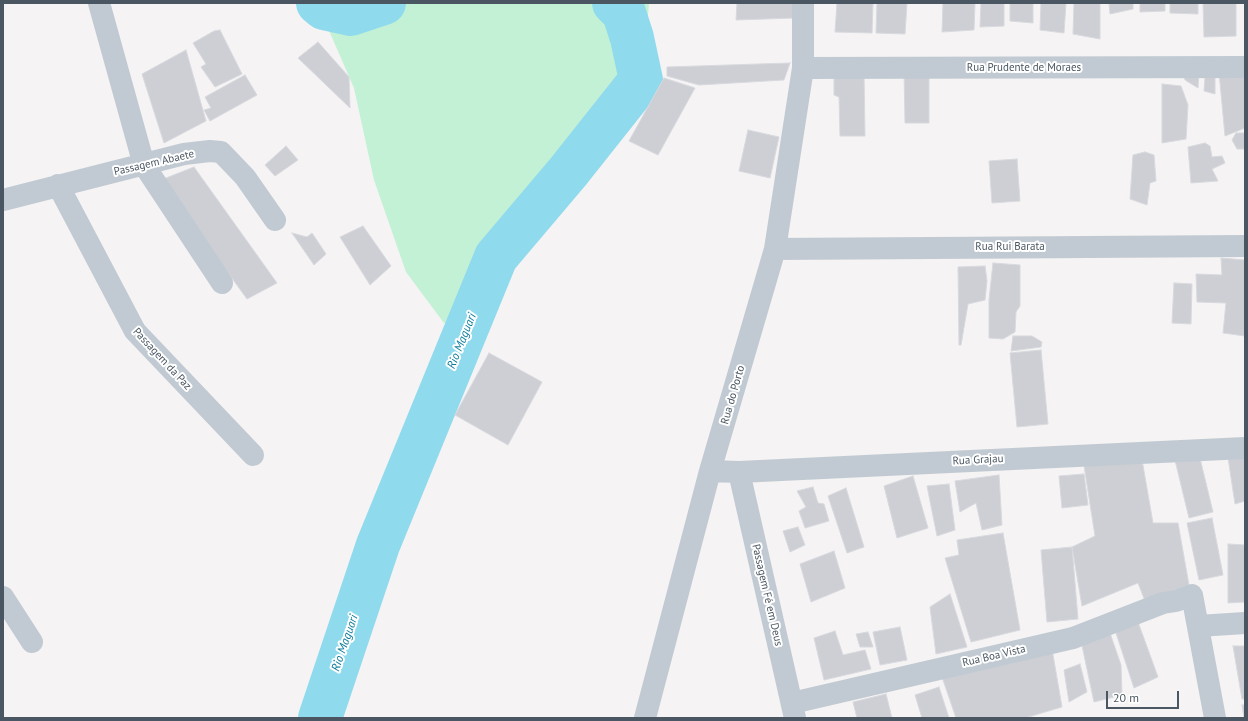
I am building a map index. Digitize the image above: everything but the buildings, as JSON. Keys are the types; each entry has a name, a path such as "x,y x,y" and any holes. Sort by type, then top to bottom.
{"street":[{"path":"99,3 144,165 222,283"},
{"name":"Rua do Porto","path":"645,718 710,471 775,249 803,68 803,3"},
{"name":"Rua Prudente de Moraes","path":"803,68 1245,67"},
{"name":"Passagem Abaete","path":"3,200 184,154 210,151 221,152 245,177 275,220"},
{"name":"Passagem da Paz","path":"58,185 135,331 253,455"},
{"name":"Rua Rui Barata","path":"775,249 1245,246"},
{"name":"Rua Grajau","path":"710,471 738,472 1245,448"},
{"name":"Passagem Fé em Deus","path":"738,472 794,711"},
{"name":"Rua Boa Vista","path":"794,711 1073,638 1162,603 1176,601 1192,594 1198,626"},
{"path":"3,597 32,642"},
{"path":"1215,718 1198,626 1245,623"}],"green space":[{"path":"317,3 649,3 648,15 628,83 577,170 481,316 444,323 406,272 374,180 354,88"}],"waterway":[{"name":"Rio Maguari","path":"318,3 324,8 351,14 384,3"},
{"name":"Rio Maguari","path":"320,718 378,545 496,257 568,172 641,80 632,38 624,13 614,3"}]}
